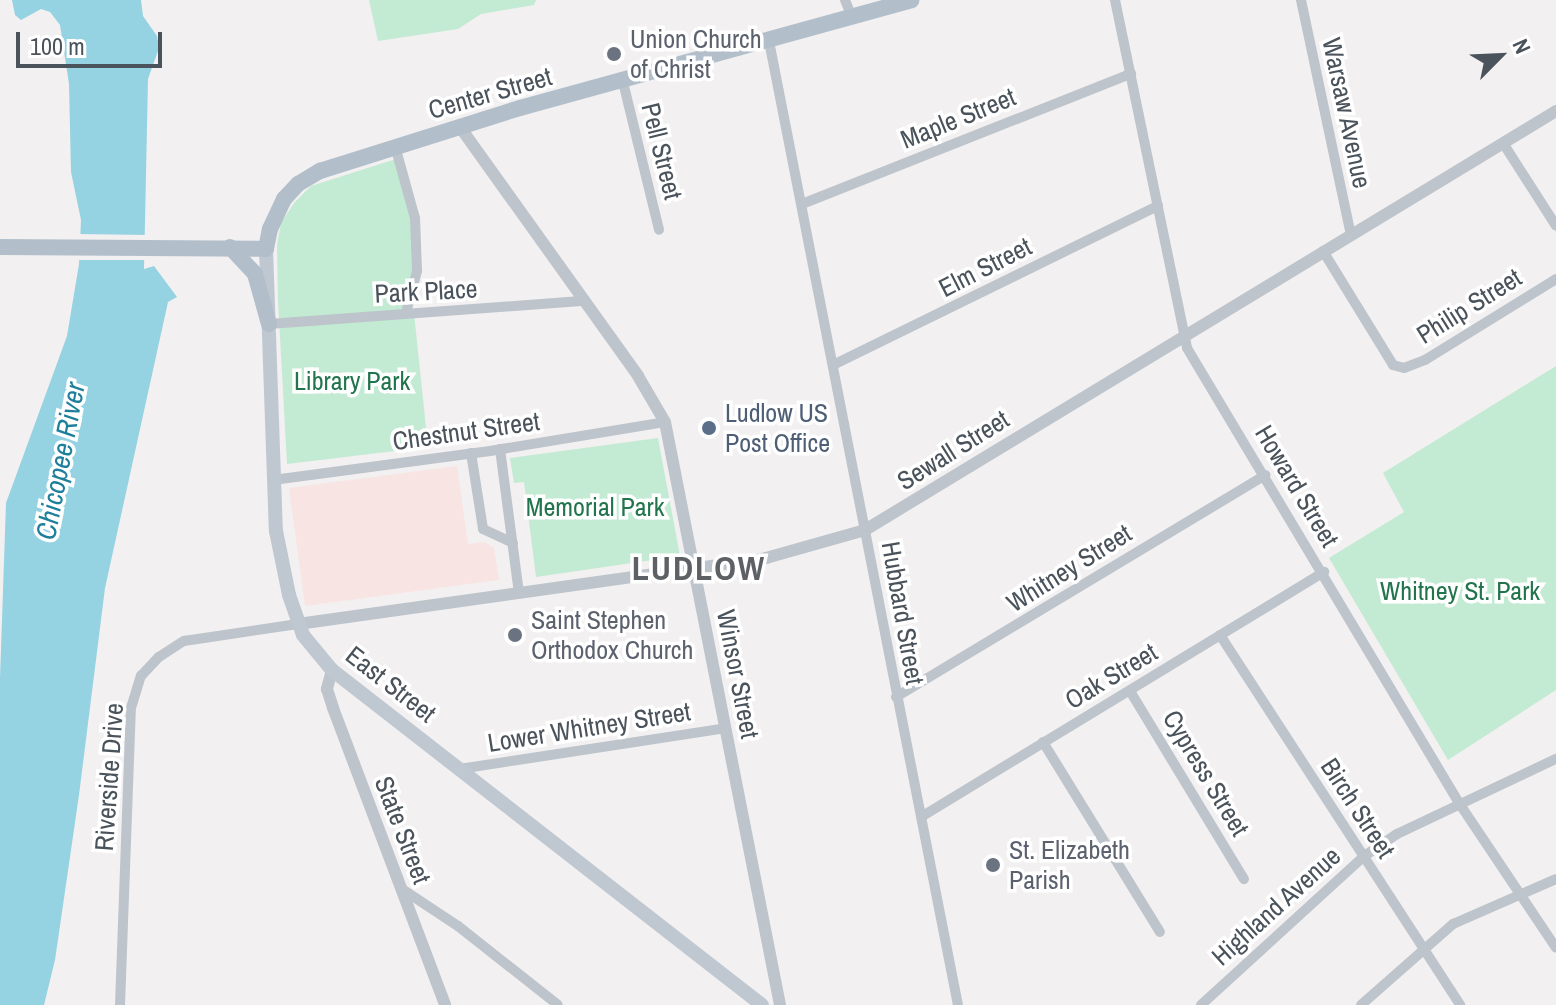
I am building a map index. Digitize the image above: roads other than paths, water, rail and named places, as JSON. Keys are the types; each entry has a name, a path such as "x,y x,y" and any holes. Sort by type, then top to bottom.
{"main road":[{"name":"Center Street","path":"266,249 270,229 284,199 298,184 320,171 460,127 911,0"},
{"path":"230,247 254,234 284,199"},
{"path":"0,231 37,246"},
{"path":"0,247 266,249"},
{"path":"230,247 255,274 269,324"},
{"name":"East Street","path":"266,249 273,480 280,559 298,624 308,643 332,670 762,1005"}],"street":[{"path":"845,0 852,17"},
{"name":"Warsaw Avenue","path":"1301,0 1351,235"},
{"name":"Howard Street","path":"1116,1 1187,348 1324,572 1459,803 1556,948"},
{"name":"Hubbard Street","path":"769,41 958,1005"},
{"name":"Maple Street","path":"802,204 1131,74"},
{"name":"Pell Street","path":"623,82 659,230"},
{"name":"Sewall Street","path":"298,624 695,569 805,549 865,530 1556,111"},
{"name":"Winsor Street","path":"460,127 658,405 665,422 780,1005"},
{"path":"1503,143 1556,226"},
{"path":"395,146 415,218 417,271 406,313"},
{"name":"Elm Street","path":"833,365 1158,206"},
{"name":"Philip Street","path":"1323,251 1393,365 1404,368 1425,360 1556,279"},
{"name":"Park Place","path":"269,324 406,313 512,309 584,301"},
{"name":"Chestnut Street","path":"273,480 500,449 665,422"},
{"path":"500,449 519,594"},
{"path":"471,453 483,529 513,543"},
{"name":"Whitney Street","path":"896,697 1265,475"},
{"name":"Oak Street","path":"921,817 1324,572"},
{"name":"Riverside Drive","path":"120,1005 131,708 141,676 159,657 184,641 298,624"},
{"name":"Birch Street","path":"1220,635 1460,1005"},
{"name":"State Street","path":"332,670 329,695 445,1005"},
{"name":"Cypress Street","path":"1130,691 1244,879"},
{"name":"Lower Whitney Street","path":"459,769 726,728"},
{"path":"1043,742 1160,932"},
{"name":"Highland Avenue","path":"1201,1005 1363,857 1397,834 1556,759"},
{"path":"1365,1004 1453,924 1556,879"},
{"path":"402,889 458,926 558,1005"}],"water":[{"name":"Chicopee River","path":"12,0 141,0 143,16 157,36 159,48 148,79 144,269 154,266 177,297 168,302 105,588 55,960 44,1005 0,1005 0,678 6,503 67,336 79,264 81,220 71,172 69,84 60,25 50,12 41,9 21,20 15,15"}],"place":[{"name":"Union Church of Christ","path":"614,54"},
{"name":"Ludlow US Post Office","path":"709,428"},
{"name":"Saint Stephen Orthodox Church","path":"515,635"},
{"name":"St. Elizabeth Parish","path":"993,865"}],"district":[{"name":"LUDLOW","path":"699,569"}],"park label":[{"name":"Library Park","path":"352,381"},
{"name":"Memorial Park","path":"595,507"},
{"name":"Whitney St. Park","path":"1460,591"}]}
